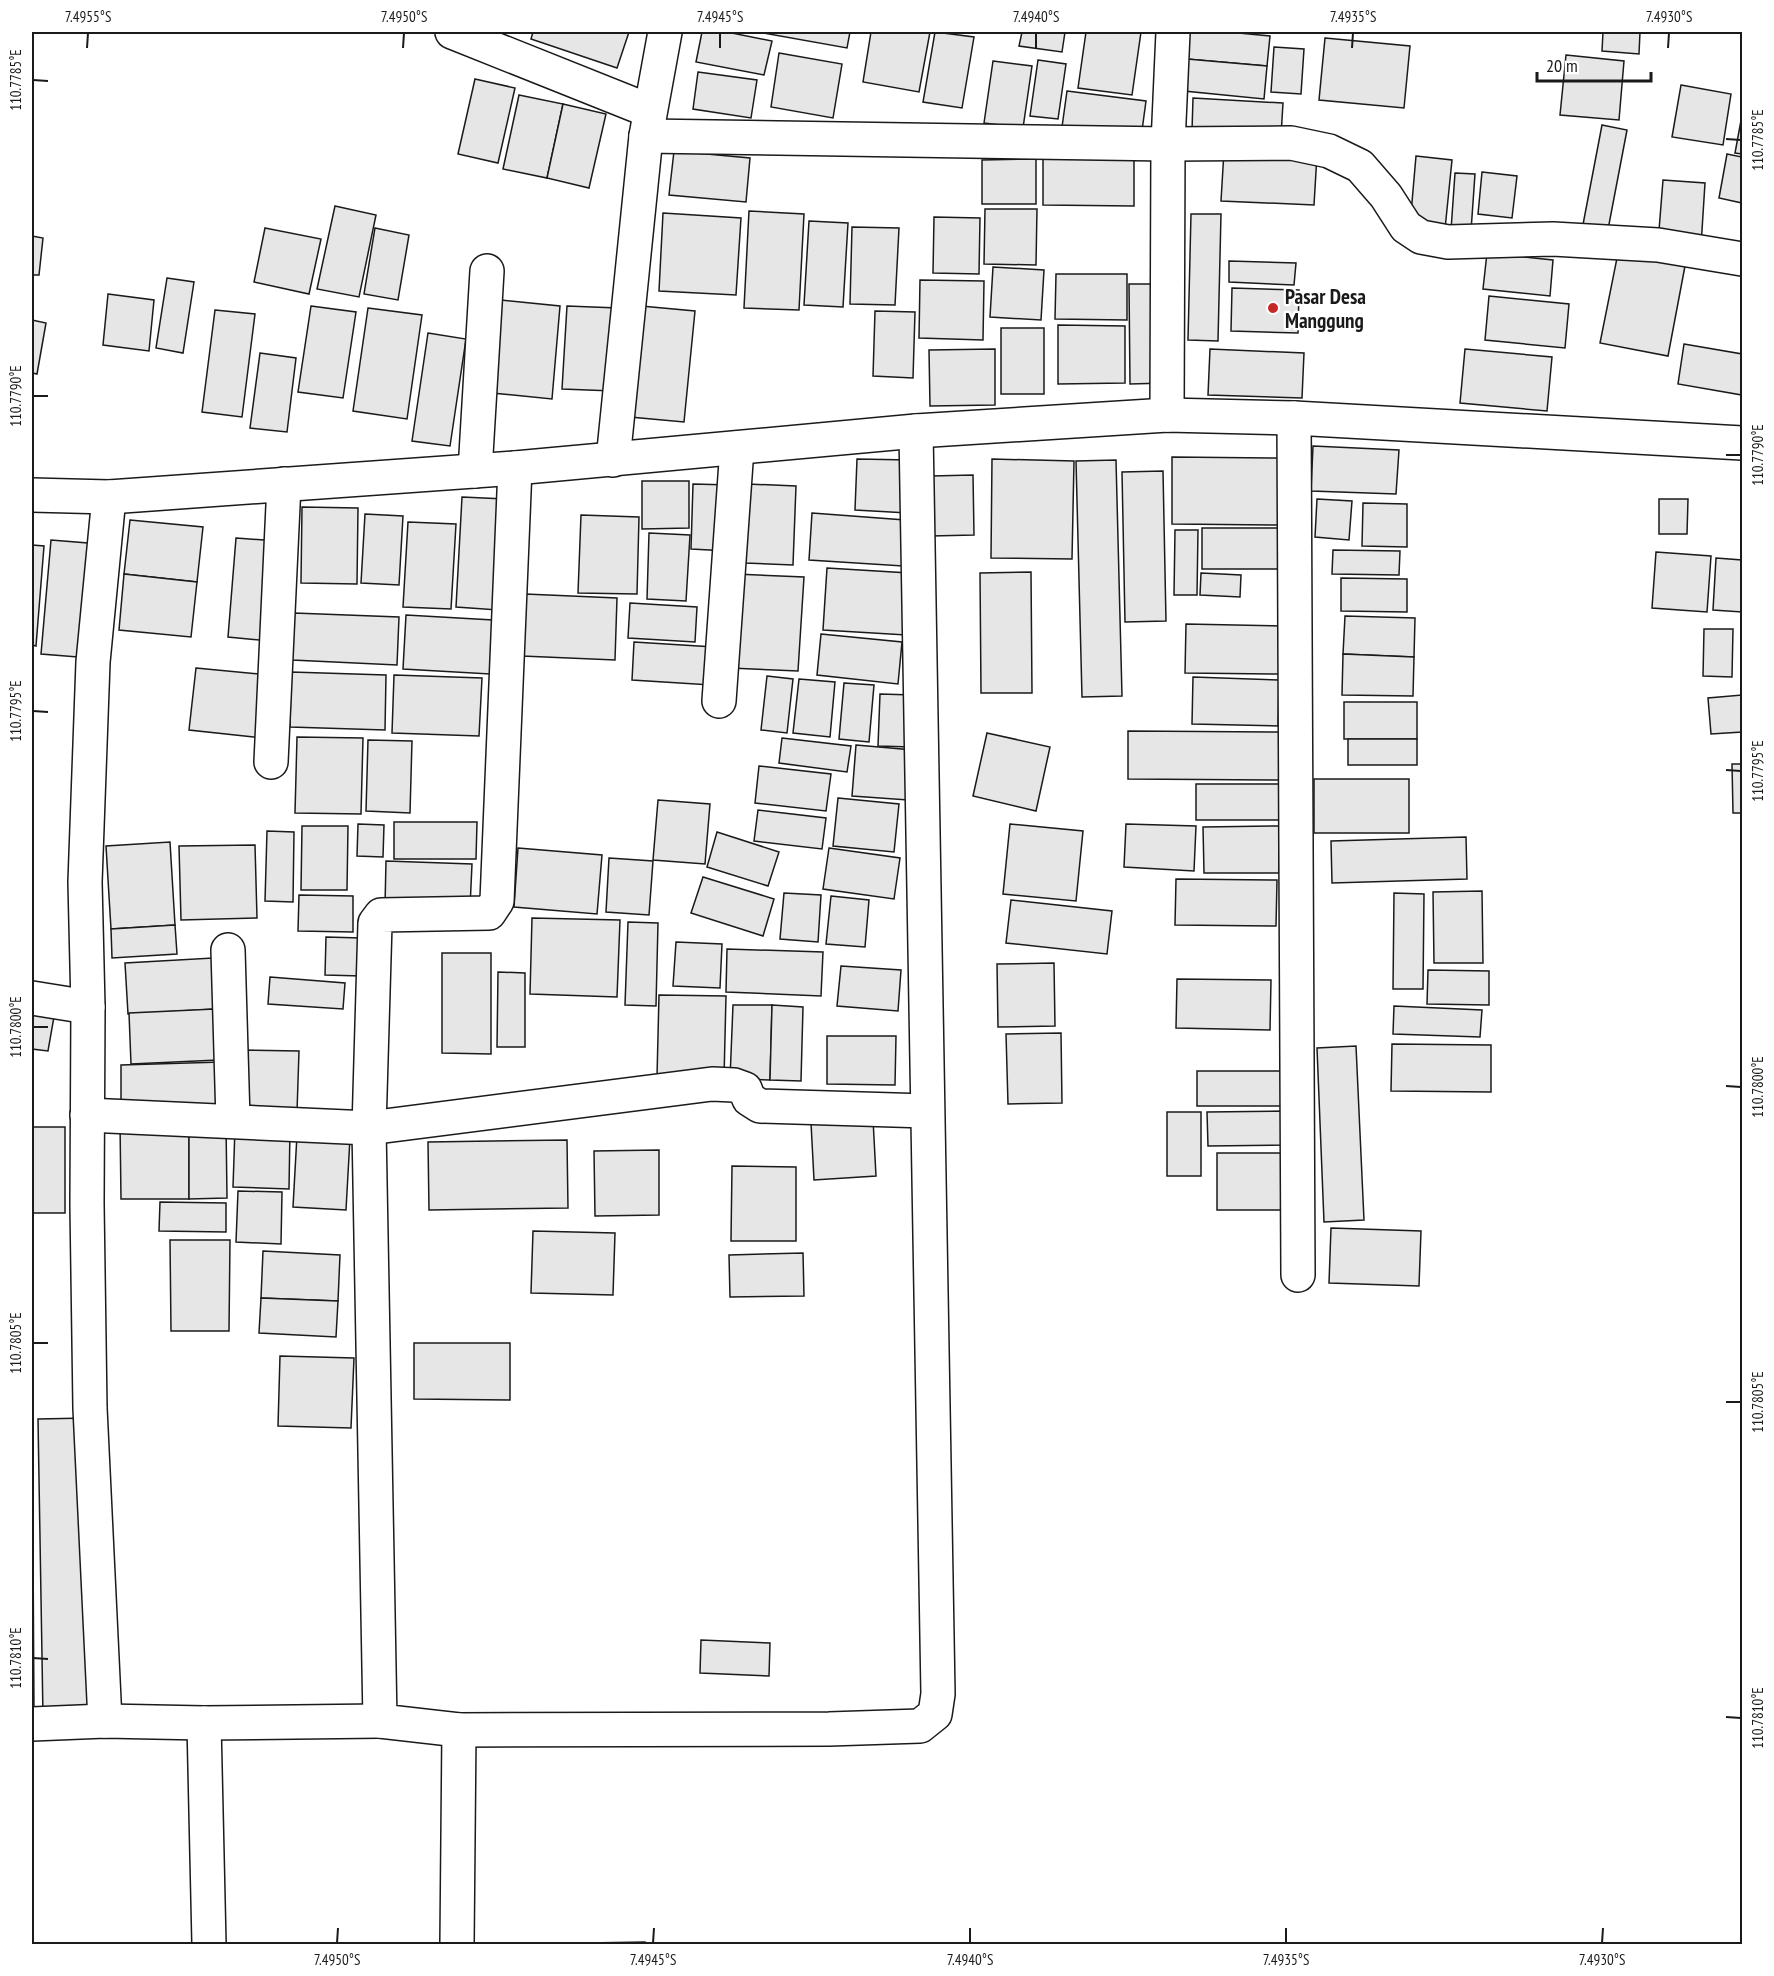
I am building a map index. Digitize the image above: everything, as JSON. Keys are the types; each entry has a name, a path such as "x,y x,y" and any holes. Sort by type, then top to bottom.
{"street":[{"path":"452,32 648,124 1168,144 1291,143 1329,151 1360,166 1386,196 1406,227 1421,237 1448,242 1553,239 1658,245 1743,259"},
{"path":"614,460 648,124 664,32"},
{"path":"1167,415 1168,144 1173,32"},
{"path":"475,471 487,272"},
{"path":"32,495 109,497 614,460 915,431 1167,415 1242,415 1743,443"},
{"path":"1294,418 1298,1275"},
{"path":"32,1724 105,1721 204,1723 380,1721 459,1730 829,1729 920,1726 935,1714 938,1682 915,431"},
{"path":"720,701 736,448"},
{"path":"380,1721 369,1128 375,923 381,915 489,914 497,901 515,468"},
{"path":"271,762 284,484"},
{"path":"105,1721 90,1408 88,1007 84,882 93,662 109,497"},
{"path":"228,950 233,1120"},
{"path":"32,998 88,1007"},
{"path":"87,1115 369,1128 712,1084 734,1085 745,1089 749,1099 760,1106 927,1111"},
{"path":"204,1723 209,1944"},
{"path":"457,1944 459,1730"}],"building":[{"path":"533,32 629,32 617,68 531,39"},
{"path":"702,32 727,32 772,41 764,75 696,62"},
{"path":"758,32 850,32 847,48"},
{"path":"871,32 930,32 919,92 863,82"},
{"path":"935,32 974,37 962,108 923,102"},
{"path":"1022,32 1065,32 1062,52 1019,46"},
{"path":"1086,32 1141,32 1132,95 1078,88"},
{"path":"1189,32 1228,32 1270,36 1267,66 1187,59"},
{"path":"1603,32 1640,32 1639,54 1602,51"},
{"path":"1325,38 1410,46 1404,108 1319,100"},
{"path":"1274,47 1304,49 1301,94 1271,92"},
{"path":"779,53 842,64 833,118 771,107"},
{"path":"1566,55 1624,61 1619,120 1560,115"},
{"path":"1187,59 1267,66 1264,99 1184,91"},
{"path":"1038,60 1066,64 1058,119 1030,116"},
{"path":"993,61 1032,66 1023,128 984,123"},
{"path":"698,72 757,80 751,118 693,109"},
{"path":"475,79 515,88 498,163 458,154"},
{"path":"1681,85 1731,94 1723,145 1672,137"},
{"path":"1067,91 1146,101 1141,138 1062,127"},
{"path":"519,95 563,104 547,178 503,169"},
{"path":"1193,98 1283,103 1281,136 1192,131"},
{"path":"563,104 606,114 589,188 547,178"},
{"path":"1742,115 1742,154 1735,153"},
{"path":"1602,125 1627,130 1606,240 1581,235"},
{"path":"674,151 750,158 746,202 669,195"},
{"path":"1224,151 1317,155 1314,205 1221,201"},
{"path":"1727,154 1742,157 1742,203 1719,198"},
{"path":"1416,156 1452,160 1445,229 1410,225"},
{"path":"1043,158 1134,159 1134,206 1043,205"},
{"path":"1036,159 1036,204 982,204 982,160"},
{"path":"1482,172 1517,176 1512,218 1478,214"},
{"path":"1455,173 1475,174 1471,231 1451,230"},
{"path":"1663,180 1705,183 1701,246 1658,243"},
{"path":"335,206 376,215 359,297 317,289"},
{"path":"985,209 1037,209 1036,265 984,264"},
{"path":"749,211 804,214 799,310 744,308"},
{"path":"663,213 741,218 736,295 659,291"},
{"path":"1191,214 1221,214 1218,341 1188,340"},
{"path":"934,217 980,218 979,274 933,273"},
{"path":"809,221 848,223 843,307 804,305"},
{"path":"852,227 899,228 895,305 850,304"},
{"path":"265,228 321,239 309,294 254,282"},
{"path":"375,228 409,235 398,300 364,294"},
{"path":"32,236 43,238 39,275 32,275"},
{"path":"1487,253 1553,260 1550,296 1483,289"},
{"path":"1618,253 1685,266 1668,356 1600,343"},
{"path":"1229,261 1296,263 1294,285 1229,282"},
{"path":"993,267 1044,270 1041,320 990,317"},
{"path":"1056,274 1127,274 1127,320 1055,319"},
{"path":"167,278 194,282 183,353 156,348"},
{"path":"920,280 984,281 983,340 919,338"},
{"path":"1129,284 1165,284 1166,383 1130,384"},
{"path":"1232,288 1299,290 1298,333 1231,331"},
{"path":"108,294 154,300 149,351 103,345"},
{"path":"1489,296 1569,304 1565,348 1485,340"},
{"path":"501,300 560,306 552,399 492,393"},
{"path":"311,306 356,312 343,398 298,392"},
{"path":"567,306 618,308 613,391 562,389"},
{"path":"641,306 695,311 684,422 630,417"},
{"path":"368,308 422,315 407,419 353,411"},
{"path":"215,310 255,314 242,417 202,412"},
{"path":"875,311 915,312 913,378 873,376"},
{"path":"32,320 46,323 37,374 32,373"},
{"path":"1058,325 1125,326 1125,383 1058,384"},
{"path":"1001,328 1044,328 1044,394 1001,394"},
{"path":"428,333 466,339 450,446 412,441"},
{"path":"1684,344 1742,354 1742,395 1678,384"},
{"path":"995,349 995,405 930,406 929,350"},
{"path":"1210,349 1304,353 1302,398 1208,395"},
{"path":"1465,349 1552,357 1547,411 1460,403"},
{"path":"260,353 296,358 287,432 250,428"},
{"path":"1313,446 1399,450 1396,494 1311,491"},
{"path":"1172,457 1280,458 1280,525 1172,524"},
{"path":"857,459 910,460 908,513 855,510"},
{"path":"992,459 1074,461 1072,559 991,558"},
{"path":"1116,460 1122,696 1082,697 1076,461"},
{"path":"1163,471 1166,621 1125,622 1122,472"},
{"path":"973,475 974,535 931,536 931,476"},
{"path":"642,481 689,481 689,528 642,529"},
{"path":"693,484 730,485 728,551 691,549"},
{"path":"747,484 796,486 793,565 745,563"},
{"path":"462,497 505,499 498,610 456,607"},
{"path":"1317,499 1352,501 1349,540 1315,537"},
{"path":"1659,499 1688,499 1687,534 1659,534"},
{"path":"1363,503 1407,504 1407,547 1362,546"},
{"path":"302,507 358,508 357,584 301,583"},
{"path":"812,513 905,520 903,566 809,560"},
{"path":"365,514 403,516 399,585 361,583"},
{"path":"581,515 639,517 637,594 578,593"},
{"path":"130,520 203,527 197,582 124,574"},
{"path":"408,522 456,524 451,609 403,607"},
{"path":"1202,528 1285,528 1284,569 1202,569"},
{"path":"1175,530 1198,530 1197,595 1174,595"},
{"path":"649,533 690,535 686,601 647,599"},
{"path":"236,538 278,541 270,641 228,637"},
{"path":"51,540 100,544 90,658 41,654"},
{"path":"32,545 44,546 36,646 32,645"},
{"path":"1333,550 1400,551 1399,575 1332,574"},
{"path":"1656,552 1711,556 1707,612 1652,608"},
{"path":"1716,558 1742,560 1742,612 1713,610"},
{"path":"827,568 909,573 906,635 823,630"},
{"path":"1031,572 1032,693 981,693 980,573"},
{"path":"1201,573 1241,575 1240,597 1200,595"},
{"path":"124,574 197,582 191,637 119,630"},
{"path":"735,574 804,577 798,671 730,668"},
{"path":"1341,578 1407,579 1407,612 1341,611"},
{"path":"525,594 617,598 615,660 522,656"},
{"path":"630,603 697,607 695,642 628,638"},
{"path":"294,613 399,617 397,665 292,660"},
{"path":"406,615 493,620 490,674 403,669"},
{"path":"1345,616 1415,618 1414,657 1343,654"},
{"path":"1186,624 1283,626 1282,674 1185,673"},
{"path":"1704,629 1733,629 1732,677 1703,676"},
{"path":"821,634 902,642 898,684 817,675"},
{"path":"634,642 714,647 711,685 632,680"},
{"path":"1343,654 1414,657 1413,696 1342,695"},
{"path":"196,668 269,675 263,738 189,730"},
{"path":"291,672 386,675 385,730 290,727"},
{"path":"394,675 482,678 479,736 392,733"},
{"path":"767,676 793,679 787,733 761,730"},
{"path":"1193,677 1279,680 1278,726 1192,724"},
{"path":"799,679 835,682 830,737 793,733"},
{"path":"844,683 874,685 869,742 839,739"},
{"path":"880,694 913,695 911,747 878,746"},
{"path":"1742,695 1742,732 1711,734 1708,698"},
{"path":"1344,702 1417,702 1417,739 1344,739"},
{"path":"1128,731 1284,732 1283,780 1128,779"},
{"path":"987,733 1050,747 1036,811 973,796"},
{"path":"297,737 363,738 361,814 295,813"},
{"path":"782,738 851,746 847,772 779,763"},
{"path":"1348,739 1417,739 1417,765 1348,765"},
{"path":"368,740 412,741 410,813 366,811"},
{"path":"856,745 913,750 908,800 852,796"},
{"path":"1732,764 1742,764 1742,813 1733,813"},
{"path":"759,766 831,774 826,811 755,803"},
{"path":"1314,779 1409,779 1409,833 1314,833"},
{"path":"1196,784 1283,784 1282,820 1196,820"},
{"path":"838,798 899,804 894,852 833,846"},
{"path":"658,800 710,804 705,864 653,860"},
{"path":"758,810 826,818 822,849 754,841"},
{"path":"394,822 477,822 476,859 394,859"},
{"path":"358,824 384,825 383,857 357,856"},
{"path":"1010,824 1083,831 1076,901 1003,894"},
{"path":"1126,824 1196,826 1194,871 1124,867"},
{"path":"302,826 348,826 347,890 301,890"},
{"path":"1279,826 1279,873 1204,873 1203,827"},
{"path":"267,831 294,832 293,902 265,901"},
{"path":"717,832 779,852 768,886 707,867"},
{"path":"1466,837 1467,879 1332,883 1331,841"},
{"path":"170,842 175,925 111,929 106,846"},
{"path":"255,845 257,918 181,920 179,846"},
{"path":"518,848 602,855 597,914 514,907"},
{"path":"829,848 900,858 894,899 823,889"},
{"path":"609,858 653,861 649,915 606,912"},
{"path":"386,861 472,864 470,908 385,906"},
{"path":"703,877 774,899 763,936 691,913"},
{"path":"1176,879 1277,880 1276,926 1175,925"},
{"path":"1482,891 1483,963 1434,963 1433,892"},
{"path":"784,893 821,895 818,942 780,939"},
{"path":"1394,893 1424,894 1423,989 1393,989"},
{"path":"299,895 353,896 353,932 298,931"},
{"path":"831,896 869,900 865,947 826,944"},
{"path":"1011,900 1112,911 1107,954 1006,943"},
{"path":"532,918 620,920 617,997 530,994"},
{"path":"628,922 658,923 656,1006 625,1005"},
{"path":"175,925 177,954 112,958 111,929"},
{"path":"326,937 361,938 361,976 325,975"},
{"path":"676,942 722,944 720,988 673,986"},
{"path":"727,949 823,952 821,996 726,992"},
{"path":"442,953 491,953 491,1054 442,1053"},
{"path":"213,958 215,1009 128,1014 125,963"},
{"path":"1054,963 1055,1026 998,1027 997,964"},
{"path":"841,966 901,970 898,1011 837,1006"},
{"path":"1428,970 1489,971 1489,1005 1427,1004"},
{"path":"498,972 525,973 525,1047 497,1047"},
{"path":"270,977 345,983 343,1009 268,1004"},
{"path":"1177,979 1271,980 1270,1030 1176,1028"},
{"path":"659,995 726,996 724,1078 657,1077"},
{"path":"733,1005 772,1005 770,1080 730,1079"},
{"path":"772,1005 803,1007 801,1081 770,1080"},
{"path":"1394,1006 1482,1010 1480,1037 1393,1034"},
{"path":"32,1007 55,1011 48,1051 32,1049"},
{"path":"215,1009 218,1060 131,1064 129,1013"},
{"path":"1061,1033 1062,1103 1008,1104 1006,1034"},
{"path":"827,1036 896,1036 895,1085 827,1084"},
{"path":"1392,1044 1491,1045 1491,1092 1391,1091"},
{"path":"1356,1046 1364,1220 1324,1222 1317,1048"},
{"path":"239,1050 299,1051 297,1112 238,1110"},
{"path":"222,1062 223,1108 121,1111 121,1065"},
{"path":"1197,1071 1283,1071 1283,1106 1197,1106"},
{"path":"1288,1111 1288,1145 1208,1146 1207,1112"},
{"path":"1167,1112 1201,1112 1201,1176 1167,1176"},
{"path":"873,1119 876,1176 814,1180 811,1123"},
{"path":"120,1123 189,1123 189,1199 121,1199"},
{"path":"189,1123 226,1123 227,1198 189,1199"},
{"path":"32,1127 65,1127 65,1213 32,1213"},
{"path":"235,1128 290,1129 289,1189 233,1187"},
{"path":"297,1135 350,1138 346,1210 293,1207"},
{"path":"567,1140 568,1208 429,1210 428,1142"},
{"path":"659,1150 659,1215 595,1216 594,1151"},
{"path":"1217,1153 1287,1153 1287,1210 1217,1210"},
{"path":"732,1166 796,1167 796,1241 731,1241"},
{"path":"238,1191 282,1192 281,1244 236,1242"},
{"path":"160,1202 226,1203 226,1232 159,1231"},
{"path":"1331,1228 1421,1231 1419,1286 1329,1283"},
{"path":"533,1231 615,1233 613,1295 531,1293"},
{"path":"170,1240 230,1240 229,1331 171,1331"},
{"path":"263,1251 340,1255 338,1301 261,1298"},
{"path":"803,1253 804,1296 730,1297 729,1255"},
{"path":"261,1298 338,1301 336,1337 259,1333"},
{"path":"414,1343 510,1343 510,1400 414,1399"},
{"path":"280,1356 354,1358 351,1428 278,1426"},
{"path":"32,1373 34,1716 32,1716"},
{"path":"87,1418 93,1716 43,1717 38,1419"},
{"path":"701,1640 770,1643 769,1676 700,1673"},
{"path":"645,1942 645,1944 586,1944 586,1943"}],"place":[{"name":"Pasar Desa Manggung","path":"1273,308"}]}
